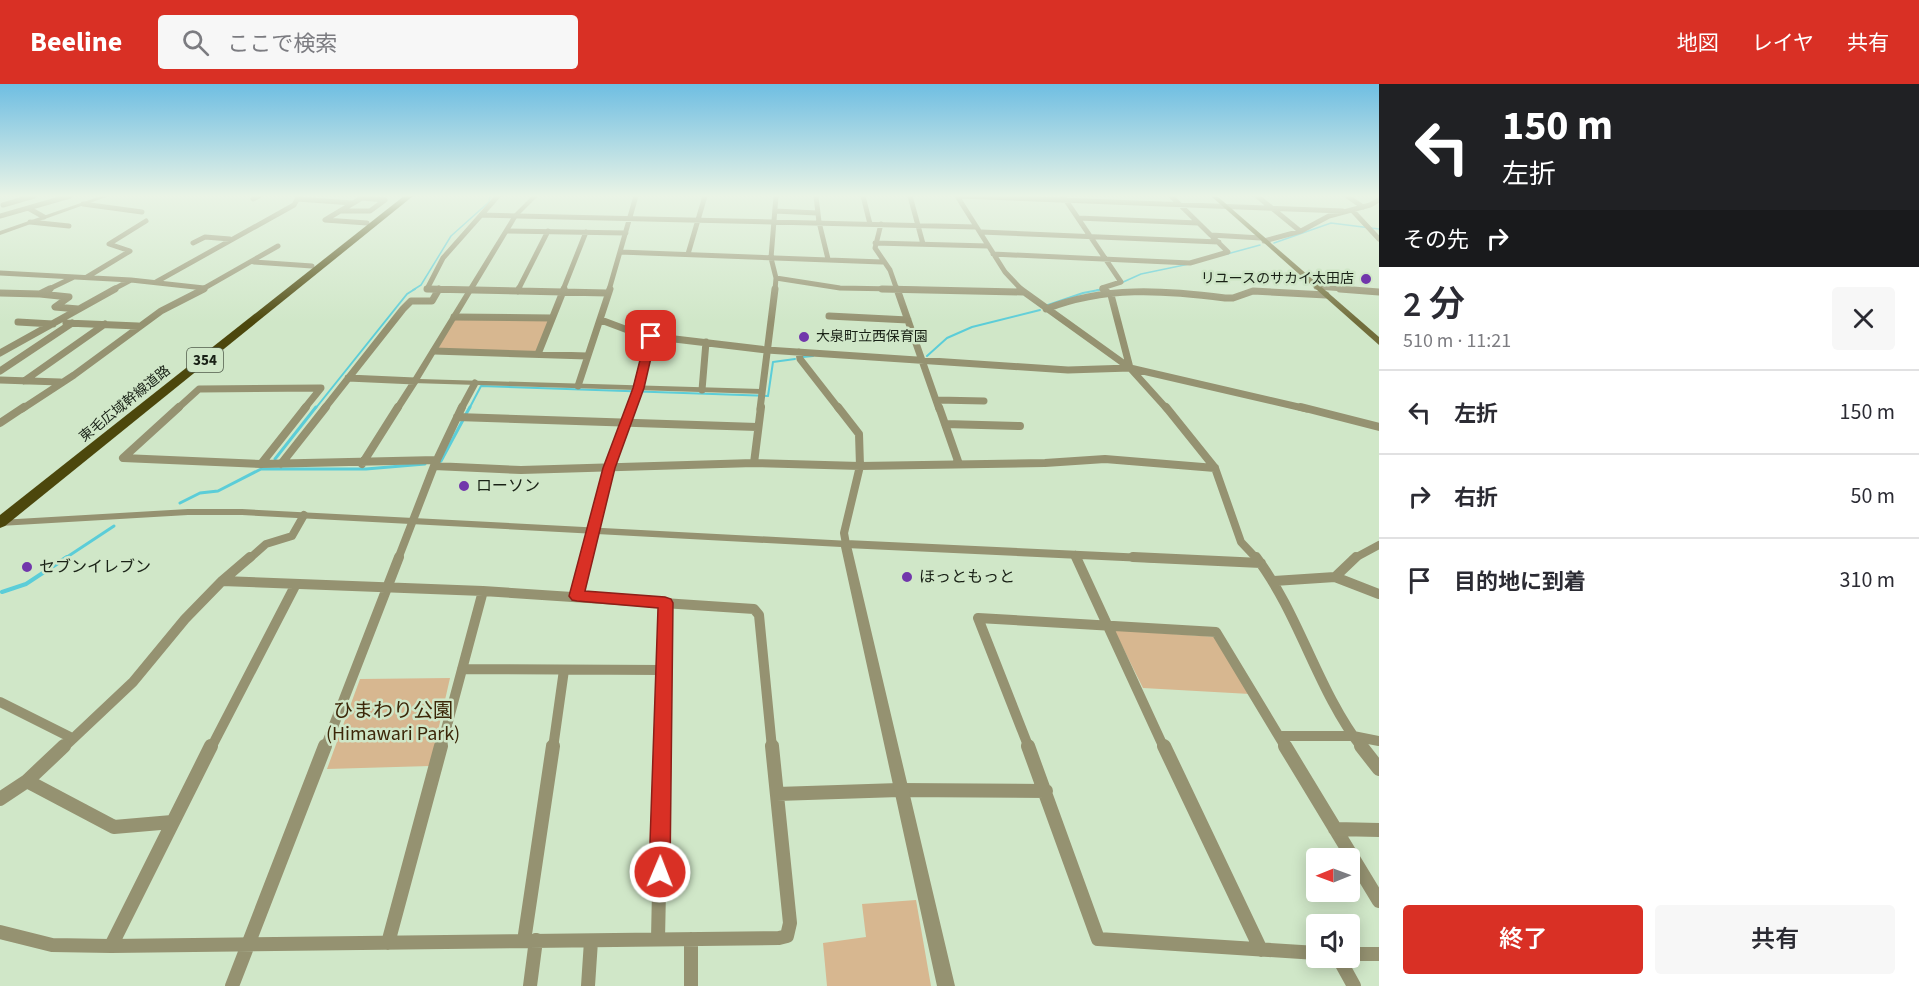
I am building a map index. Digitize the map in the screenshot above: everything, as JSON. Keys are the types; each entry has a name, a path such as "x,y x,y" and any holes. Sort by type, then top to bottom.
{"highway":[{"name":"東毛広域幹線道路","path":"0,513 347,238"},
{"name":"東毛広域幹線道路","path":"0,523 356,238"}],"main road":[{"path":"1262,239 1379,342"}],"street":[{"path":"87,277 130,251 109,244 119,238"},
{"path":"193,243 203,238"},
{"path":"219,238 230,239"},
{"path":"460,238 443,258 426,288 607,293"},
{"path":"362,464 503,238"},
{"path":"518,291 544,238"},
{"path":"538,354 584,238"},
{"path":"578,386 601,320 624,238"},
{"path":"688,254 693,238"},
{"path":"754,463 776,278 771,258 773,238"},
{"path":"823,238 828,259"},
{"path":"877,238 874,248 891,270 896,290 923,359 959,464"},
{"path":"921,238 923,244"},
{"path":"984,238 1005,272 1023,292 1130,368 1158,397 1215,468 1241,542 1274,581 1319,677 1353,736 1379,769"},
{"path":"1091,238 1121,282 1102,288 1111,295 1130,368"},
{"path":"1118,238 1219,242"},
{"path":"993,254 1190,263 1228,252 1215,238"},
{"path":"1250,238 1266,238"},
{"path":"156,282 230,239"},
{"path":"875,243 988,246"},
{"path":"0,423 63,382 138,326 254,262 278,246"},
{"path":"620,252 882,261"},
{"path":"254,262 312,266"},
{"path":"0,273 131,280 206,288"},
{"path":"40,294 75,276"},
{"path":"776,278 840,288 1023,292"},
{"path":"0,352 131,280"},
{"path":"1316,286 1379,292"},
{"path":"281,464 411,300 432,301 440,289"},
{"path":"1046,309 1064,300 1108,292 1170,292 1233,298 1244,292 1253,291 1326,296"},
{"path":"0,293 69,297 55,307 78,309"},
{"path":"829,316 908,320"},
{"path":"454,317 552,318"},
{"path":"601,320 651,336 767,350 1068,370 1130,368 1379,427"},
{"path":"18,321 138,326"},
{"path":"0,371 72,323"},
{"path":"24,381 105,324"},
{"path":"577,596 609,468 627,423 651,336"},
{"path":"702,390 706,342"},
{"path":"434,351 587,356"},
{"path":"799,352 800,359 859,434 860,466 844,533 899,790 946,986"},
{"path":"348,378 761,392"},
{"path":"0,380 63,382"},
{"path":"0,390 14,381"},
{"path":"231,986 436,463 476,383"},
{"path":"261,464 321,388 199,389 123,458 194,464 261,464 281,464 362,464 436,463 521,470 754,463 860,466 1105,459 1215,468"},
{"path":"937,400 984,401"},
{"path":"457,417 757,427"},
{"path":"945,424 1020,426"},
{"path":"0,523 188,512 304,515 846,544 1261,563"},
{"path":"0,799 27,781 134,682 185,619 222,581 266,544 292,536 304,515"},
{"path":"1335,577 1354,558 1379,545"},
{"path":"1075,555 1106,626 1261,950"},
{"path":"1274,581 1335,577 1379,594"},
{"path":"0,932 52,945 111,946 779,938 787,936 790,924 757,612 749,608 577,596 387,586 222,581"},
{"path":"111,946 172,822 296,584"},
{"path":"388,943 483,591"},
{"path":"658,939 665,603"},
{"path":"1306,952 1098,939 1046,791 978,618 1216,632 1379,901"},
{"path":"462,669 664,670"},
{"path":"530,986 530,941 564,670"},
{"path":"0,702 72,738"},
{"path":"1280,736 1353,736 1379,741"},
{"path":"27,781 114,826 172,822"},
{"path":"777,794 899,790 1046,791"},
{"path":"1335,829 1379,830"},
{"path":"691,939 692,986"},
{"path":"588,986 591,940"},
{"path":"1360,954 1379,954"},
{"path":"1344,968 1354,986"}],"green space":[{"path":"455,318 550,319 536,352 434,349"},
{"path":"1114,630 1217,637 1250,694 1143,688"},
{"name":"ひまわり公園 (Himawari Park)","path":"450,678 430,766 327,769 360,679"},
{"path":"916,900 931,986 827,986 823,943 866,937 862,904"}],"waterway":[{"path":"413,290 421,285 450,238"},
{"path":"1274,243 1288,238"},
{"path":"1227,254 1260,245"},
{"path":"1121,283 1141,274 1189,264"},
{"path":"315,409 407,294 415,289"},
{"path":"1048,305 1083,293 1104,289 1097,290"},
{"path":"927,356 947,338 972,327 1040,310"},
{"path":"803,357 813,356"},
{"path":"469,409 481,386 768,396 773,362 795,359"},
{"path":"275,459 316,407"},
{"path":"466,414 470,407"},
{"path":"438,462 441,461 463,420"},
{"path":"180,503 200,493 218,491 261,469 366,469 425,464"},
{"path":"64,559 114,526"},
{"path":"2,592 26,584 67,557"}],"place":[{"name":"リユースのサカイ太田店","path":"1366,279"},
{"name":"大泉町立西保育園","path":"804,337"},
{"name":"ローソン","path":"464,486"},
{"name":"セブンイレブン","path":"27,567"},
{"name":"ほっともっと","path":"907,577"}],"route":[{"path":"651,336 627,423 609,468 577,596 665,603 660,872"}]}
